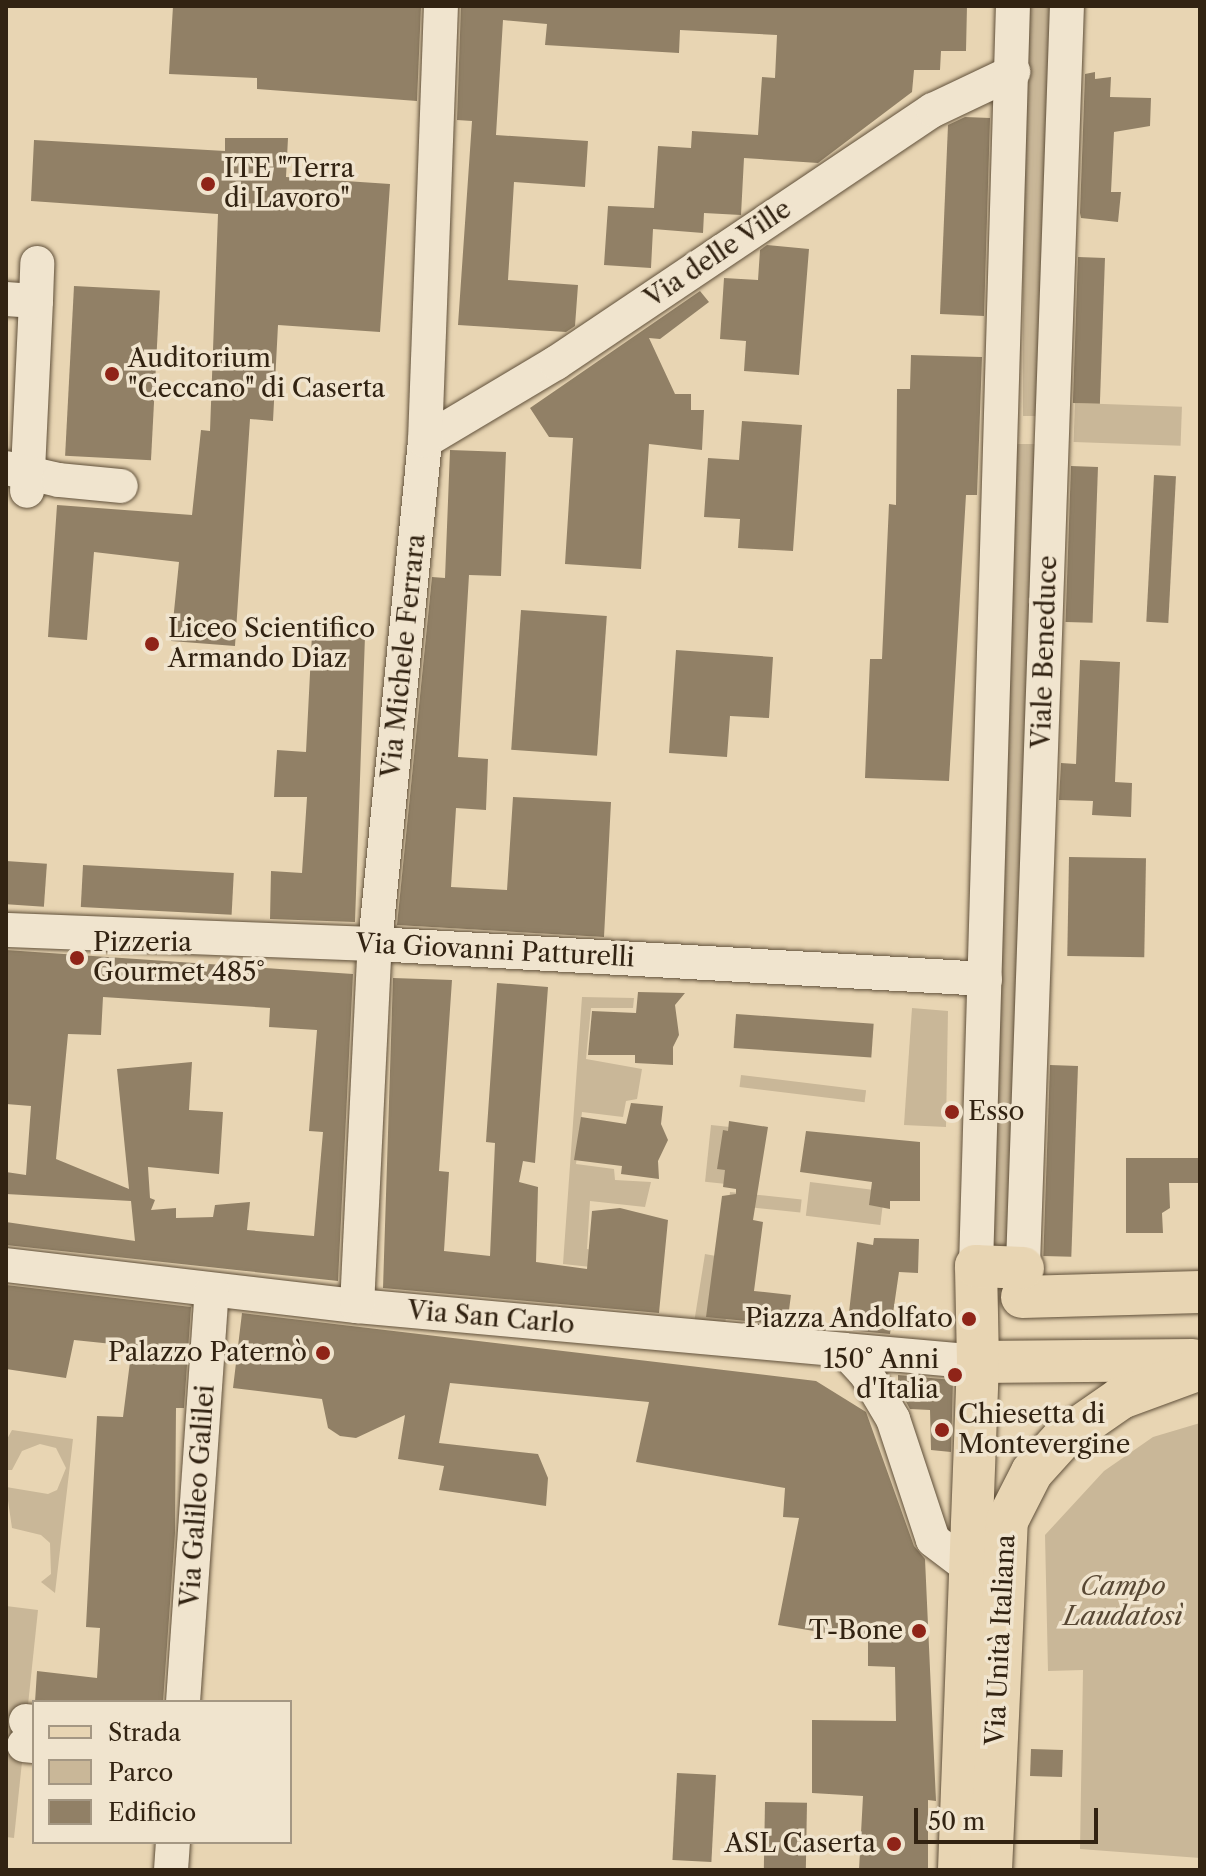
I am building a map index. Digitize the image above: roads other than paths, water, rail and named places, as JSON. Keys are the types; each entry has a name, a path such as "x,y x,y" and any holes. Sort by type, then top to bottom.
{"main road":[{"path":"978,1362 976,1266 1023,1282 1200,1292"},
{"path":"1023,1282 1022,1334 1034,1361"},
{"path":"978,1362 993,1317 1023,1282"},
{"path":"978,1362 1200,1360"},
{"name":"Via Unità Italiana","path":"959,1870 978,1362"},
{"name":"Via Unità Italiana","path":"991,1870 1007,1521 1032,1472 1062,1439 1121,1398 1200,1369"}],"street":[{"name":"Via Michele Ferrara","path":"357,1306 375,944 425,441 441,6"},
{"name":"Viale Beneduce","path":"976,1266 1013,6"},
{"name":"Viale Beneduce","path":"1023,1282 1067,6"},
{"name":"Via delle Ville","path":"425,441 556,363 933,110 1013,72"},
{"path":"37,263 21,300 20,476 121,486"},
{"path":"1001,426 1052,428"},
{"name":"Via Giovanni Patturelli","path":"6,930 375,944 985,979"},
{"name":"Via San Carlo","path":"6,1265 357,1306 978,1362"},
{"name":"Via Galileo Galilei","path":"183,1700 212,1291"},
{"path":"844,1350 867,1375 893,1419 933,1540 971,1569"},
{"path":"171,1870 173,1844"}],"place":[{"name":"ITE \"Terra di Lavoro\"","path":"208,184"},
{"name":"Auditorium \"Ceccano\" di Caserta","path":"112,374"},
{"name":"Liceo Scientifico Armando Diaz","path":"152,644"},
{"name":"Pizzeria Gourmet 485°","path":"77,958"},
{"name":"Esso","path":"952,1112"},
{"name":"Piazza Andolfato","path":"969,1319"},
{"name":"Palazzo Paternò","path":"323,1353"},
{"name":"150° Anni d'Italia","path":"955,1375"},
{"name":"Chiesetta di Montevergine","path":"942,1430"},
{"name":"T-Bone","path":"919,1631"},
{"name":"ASL Caserta","path":"894,1844"}],"park label":[{"name":"Campo Laudatosì","path":"1123,1602"}]}
